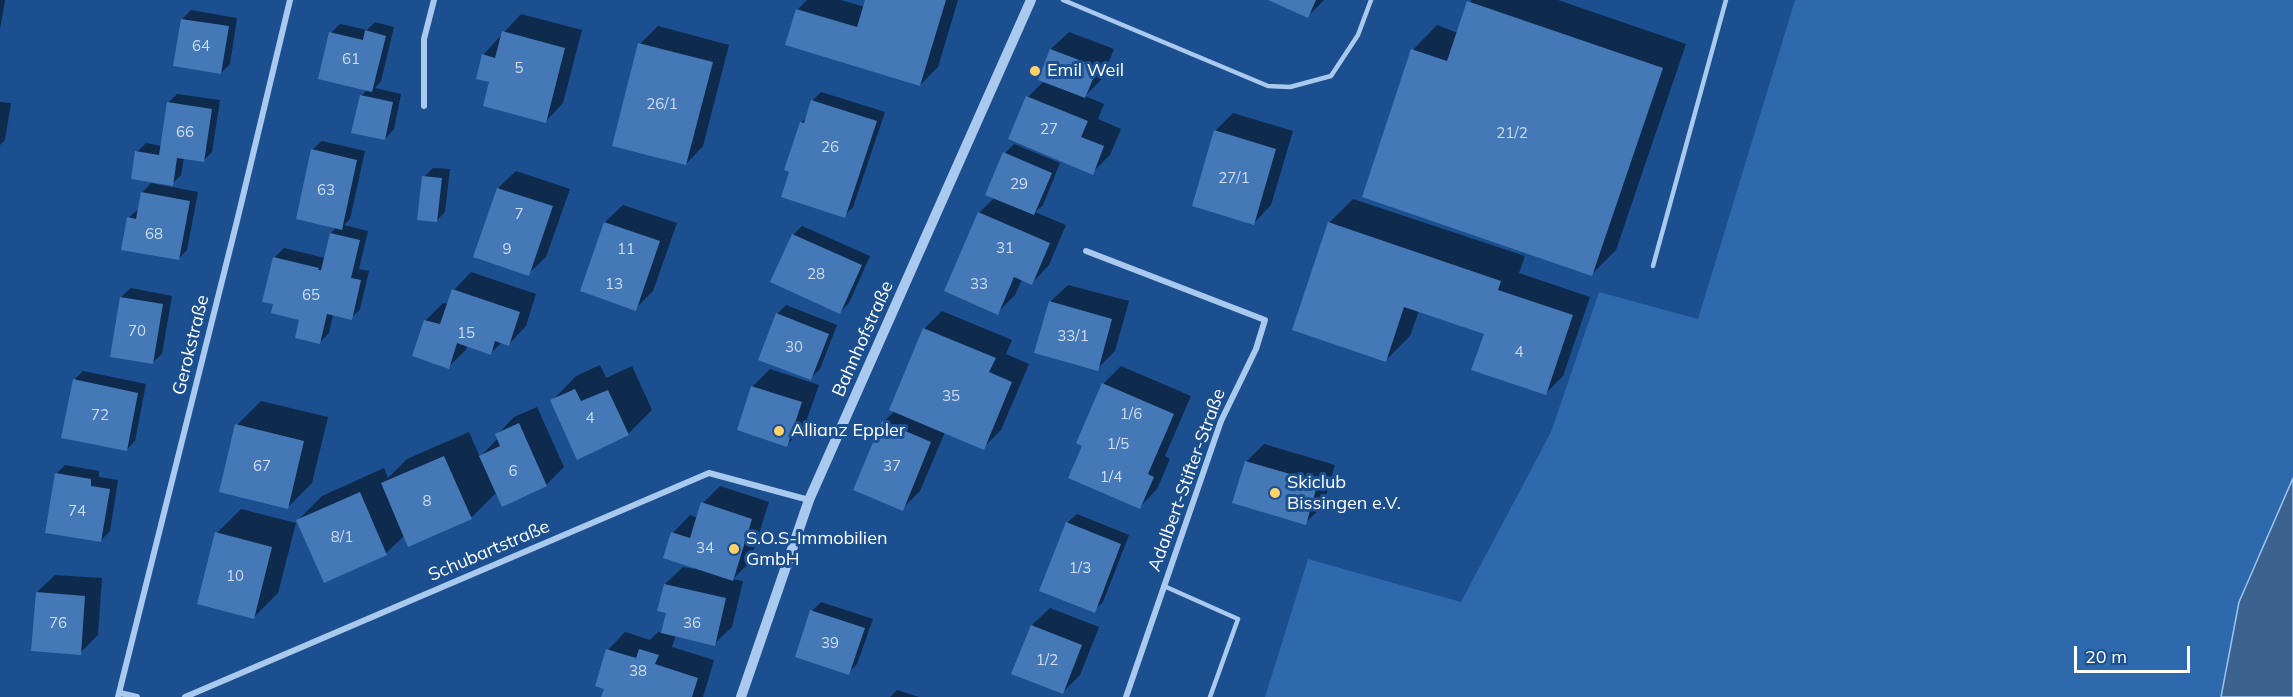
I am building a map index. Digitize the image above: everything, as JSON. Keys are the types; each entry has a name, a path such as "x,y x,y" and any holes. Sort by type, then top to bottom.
{"street":[{"name":"Gerokstraße","path":"119,695 290,0"},
{"path":"424,106 424,39 434,0"},
{"name":"Bahnhofstraße","path":"741,697 809,500 1031,0"},
{"name":"Adalbert-Stifter-Straße","path":"1086,251 1265,320 1256,349 1221,421 1126,697"},
{"name":"Schubartstraße","path":"185,697 709,473 809,500"},
{"path":"119,695 137,697"}],"lane":[{"path":"1063,0 1268,86 1290,87 1331,76 1358,35 1371,0"},
{"path":"1653,266 1726,0"},
{"path":"1164,586 1238,619 1210,697"}],"shaded area":[{"path":"1795,0 2293,0 2293,478 2239,602 2221,697 1265,697 1308,559 1461,602 1551,432 1599,292 1698,319"},
{"path":"2293,478 2293,697 2221,697 2239,602"}],"building":[{"path":"865,0 946,0 920,86 785,45 796,9 857,27"},
{"path":"1268,0 1316,0 1308,18"},
{"path":"1467,1 1663,68 1592,276 1362,197 1411,49 1447,61"},
{"path":"181,19 229,26 221,74 173,66"},
{"path":"365,30 386,36 372,92 318,79 329,32 363,40"},
{"path":"502,31 565,48 546,123 483,106 489,82 476,79 482,54 495,58"},
{"path":"638,43 713,62 686,165 612,146"},
{"path":"1050,49 1098,67 1085,98 1038,80"},
{"path":"360,95 393,102 385,140 351,133"},
{"path":"1026,96 1088,121 1081,137 1104,146 1093,175 1008,139"},
{"path":"811,100 877,121 845,218 781,197 789,172 784,170 800,122 804,123"},
{"path":"167,102 212,109 204,162 177,158 173,186 131,179 135,151 159,155"},
{"path":"1214,130 1276,149 1254,225 1192,206"},
{"path":"311,149 357,160 342,230 296,219"},
{"path":"1003,152 1052,173 1034,215 985,195"},
{"path":"422,176 442,178 437,222 417,220"},
{"path":"497,188 553,206 529,276 473,257"},
{"path":"141,192 190,201 179,260 121,250 127,217 136,219"},
{"path":"978,212 1050,243 1032,285 1014,277 998,315 944,291"},
{"path":"604,222 660,241 636,311 580,291"},
{"path":"1328,222 1501,281 1498,290 1573,315 1546,395 1471,370 1484,334 1404,307 1386,362 1292,330"},
{"path":"330,233 360,240 351,278 361,280 352,320 327,314 320,344 295,338 299,320 271,313 273,304 262,302 273,257 321,270"},
{"path":"792,234 862,265 840,314 770,282"},
{"path":"452,289 520,312 509,346 495,341 491,355 457,343 449,369 412,356 424,320 440,324"},
{"path":"120,297 163,304 153,364 110,357"},
{"path":"1049,301 1112,319 1098,371 1034,353"},
{"path":"776,313 829,334 811,380 758,360"},
{"path":"923,328 996,358 989,372 1012,382 984,450 889,410"},
{"path":"73,379 138,393 127,451 61,438"},
{"path":"1102,383 1174,414 1148,474 1154,477 1140,509 1068,478 1082,446 1076,443"},
{"path":"751,386 802,402 787,447 737,430"},
{"path":"575,389 581,401 608,390 629,435 577,460 550,400"},
{"path":"882,421 931,442 903,511 853,490"},
{"path":"519,423 547,486 502,507 479,456 500,446 495,434"},
{"path":"235,424 304,441 288,509 219,492"},
{"path":"444,456 472,519 408,547 381,483"},
{"name":"Skiclub Bissingen e.V.","path":"1245,461 1318,482 1306,525 1232,503"},
{"path":"55,473 91,479 91,486 110,489 101,542 45,533"},
{"path":"360,492 387,555 324,583 296,520"},
{"path":"701,502 752,519 733,581 663,558 671,532 690,538"},
{"path":"1066,522 1121,544 1095,613 1039,591"},
{"path":"215,532 272,547 254,619 197,604"},
{"path":"664,584 726,598 715,646 661,633 666,613 657,611"},
{"path":"36,592 85,596 81,655 31,651"},
{"path":"810,610 865,628 849,675 795,657"},
{"path":"1031,625 1082,645 1063,694 1011,674"},
{"path":"606,649 636,658 639,649 659,655 655,664 698,678 692,697 601,697 604,689 595,686"}],"place":[{"name":"Emil Weil","path":"1035,71"},
{"name":"Allianz Eppler","path":"779,431"},
{"name":"Skiclub Bissingen e.V.","path":"1275,493"},
{"name":"S.O.S-Immobilien GmbH","path":"734,549"}]}
